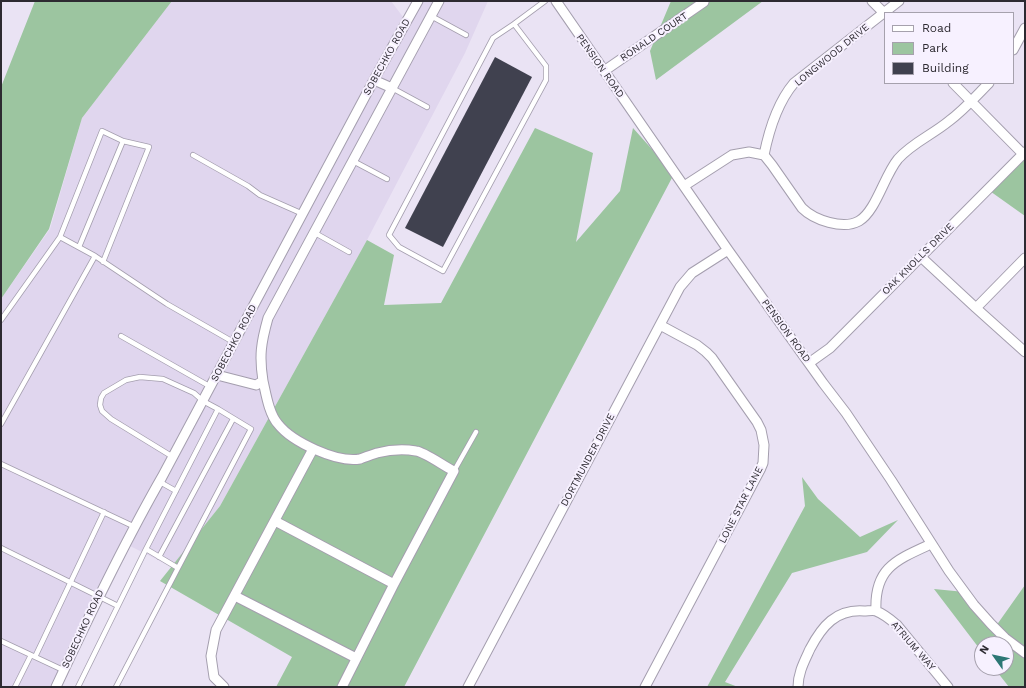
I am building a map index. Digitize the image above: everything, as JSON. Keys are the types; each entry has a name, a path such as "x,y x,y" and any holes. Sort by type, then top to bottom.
{"street":[{"path":"342,687 394,584 454,471 418,451 400,450 379,452 359,459 345,459 326,455 294,438 277,424 268,404 260,364 262,340 268,318 439,1"},
{"name":"PENSION ROAD","path":"556,1 728,250 846,413 949,571 974,605 1000,633 1025,653"},
{"path":"872,1 884,13"},
{"name":"LONGWOOD DRIVE","path":"885,12 899,1"},
{"name":"SOBECHKO ROAD","path":"56,687 98,597 235,343 414,2"},
{"name":"RONALD COURT","path":"604,71 704,2"},
{"name":"LONGWOOD DRIVE","path":"764,155 766,141 781,102 787,92 794,84 884,13"},
{"path":"1014,48 1025,28"},
{"path":"374,80 392,88"},
{"path":"954,84 1024,153"},
{"path":"684,186 732,155 749,152 764,155 802,208 808,214 836,224 844,225 858,222 868,212 891,169 902,154 914,144 948,122 988,84"},
{"name":"OAK KNOLLS DRIVE","path":"809,363 830,348 1024,153"},
{"name":"DORTMUNDER DRIVE","path":"468,687 680,287 686,278 728,250"},
{"path":"921,257 1025,352"},
{"path":"976,308 1025,258"},
{"name":"LONE STAR LANE","path":"645,687 760,470 763,463 764,451 764,440 757,422 712,358 697,345 660,325"},
{"path":"217,375 256,385 263,382"},
{"path":"224,687 214,677 210,656 216,630 313,449"},
{"path":"275,521 394,584"},
{"path":"798,687 798,678 802,666 816,636 824,626 838,616 848,612 860,610 876,611 875,598 879,584 886,571 896,561 904,556 930,544"},
{"path":"235,596 356,658"},
{"name":"ATRIUM WAY","path":"876,611 897,625 948,687"}],"lane":[{"path":"514,24 546,66 546,80 444,271 399,247 388,235 493,38 545,1"},
{"path":"431,16 466,35"},
{"path":"392,88 427,107"},
{"path":"1,320 60,237 102,131 124,140 149,147 103,262"},
{"path":"79,247 124,140"},
{"path":"193,155 248,186 260,195 303,214"},
{"path":"353,161 387,179"},
{"path":"315,233 349,252"},
{"path":"60,237 95,256 167,304 235,343"},
{"path":"1,424 95,256"},
{"path":"122,336 211,387"},
{"path":"116,687 252,429 203,401 194,393 162,379 140,377 126,380 104,393 101,398 100,405 102,411 111,419 173,458"},
{"path":"78,687 146,549 218,409"},
{"path":"160,557 233,419"},
{"path":"454,471 476,432"},
{"path":"1,464 135,527"},
{"path":"160,482 176,491"},
{"path":"16,687 71,582 104,512"},
{"path":"1,548 118,606"},
{"path":"146,549 178,568"},
{"path":"1,640 63,670"}],"shaded area":[{"path":"172,1 391,1 406,21 418,1 488,1 465,53 367,240 220,506 172,567 126,544 56,687 1,687 1,299 50,229 82,118"}],"green space":[{"path":"35,1 172,1 82,118 49,229 1,299 1,87"},
{"path":"671,1 763,1 656,80 650,51"},
{"path":"535,128 593,153 576,242 620,191 633,128 674,174 404,687 276,687 292,657 160,581 220,506 367,240 394,255 384,305 441,303"},
{"path":"1025,153 1025,216 987,189"},
{"path":"802,477 818,499 860,537 898,520 867,552 792,573 725,682 738,687 707,687 805,506"},
{"path":"1025,585 1025,687 1009,687 1000,676 1014,676 1014,636 974,636 974,642 934,589 965,592 996,626"}],"building":[{"path":"495,57 532,77 443,247 405,228"}]}
